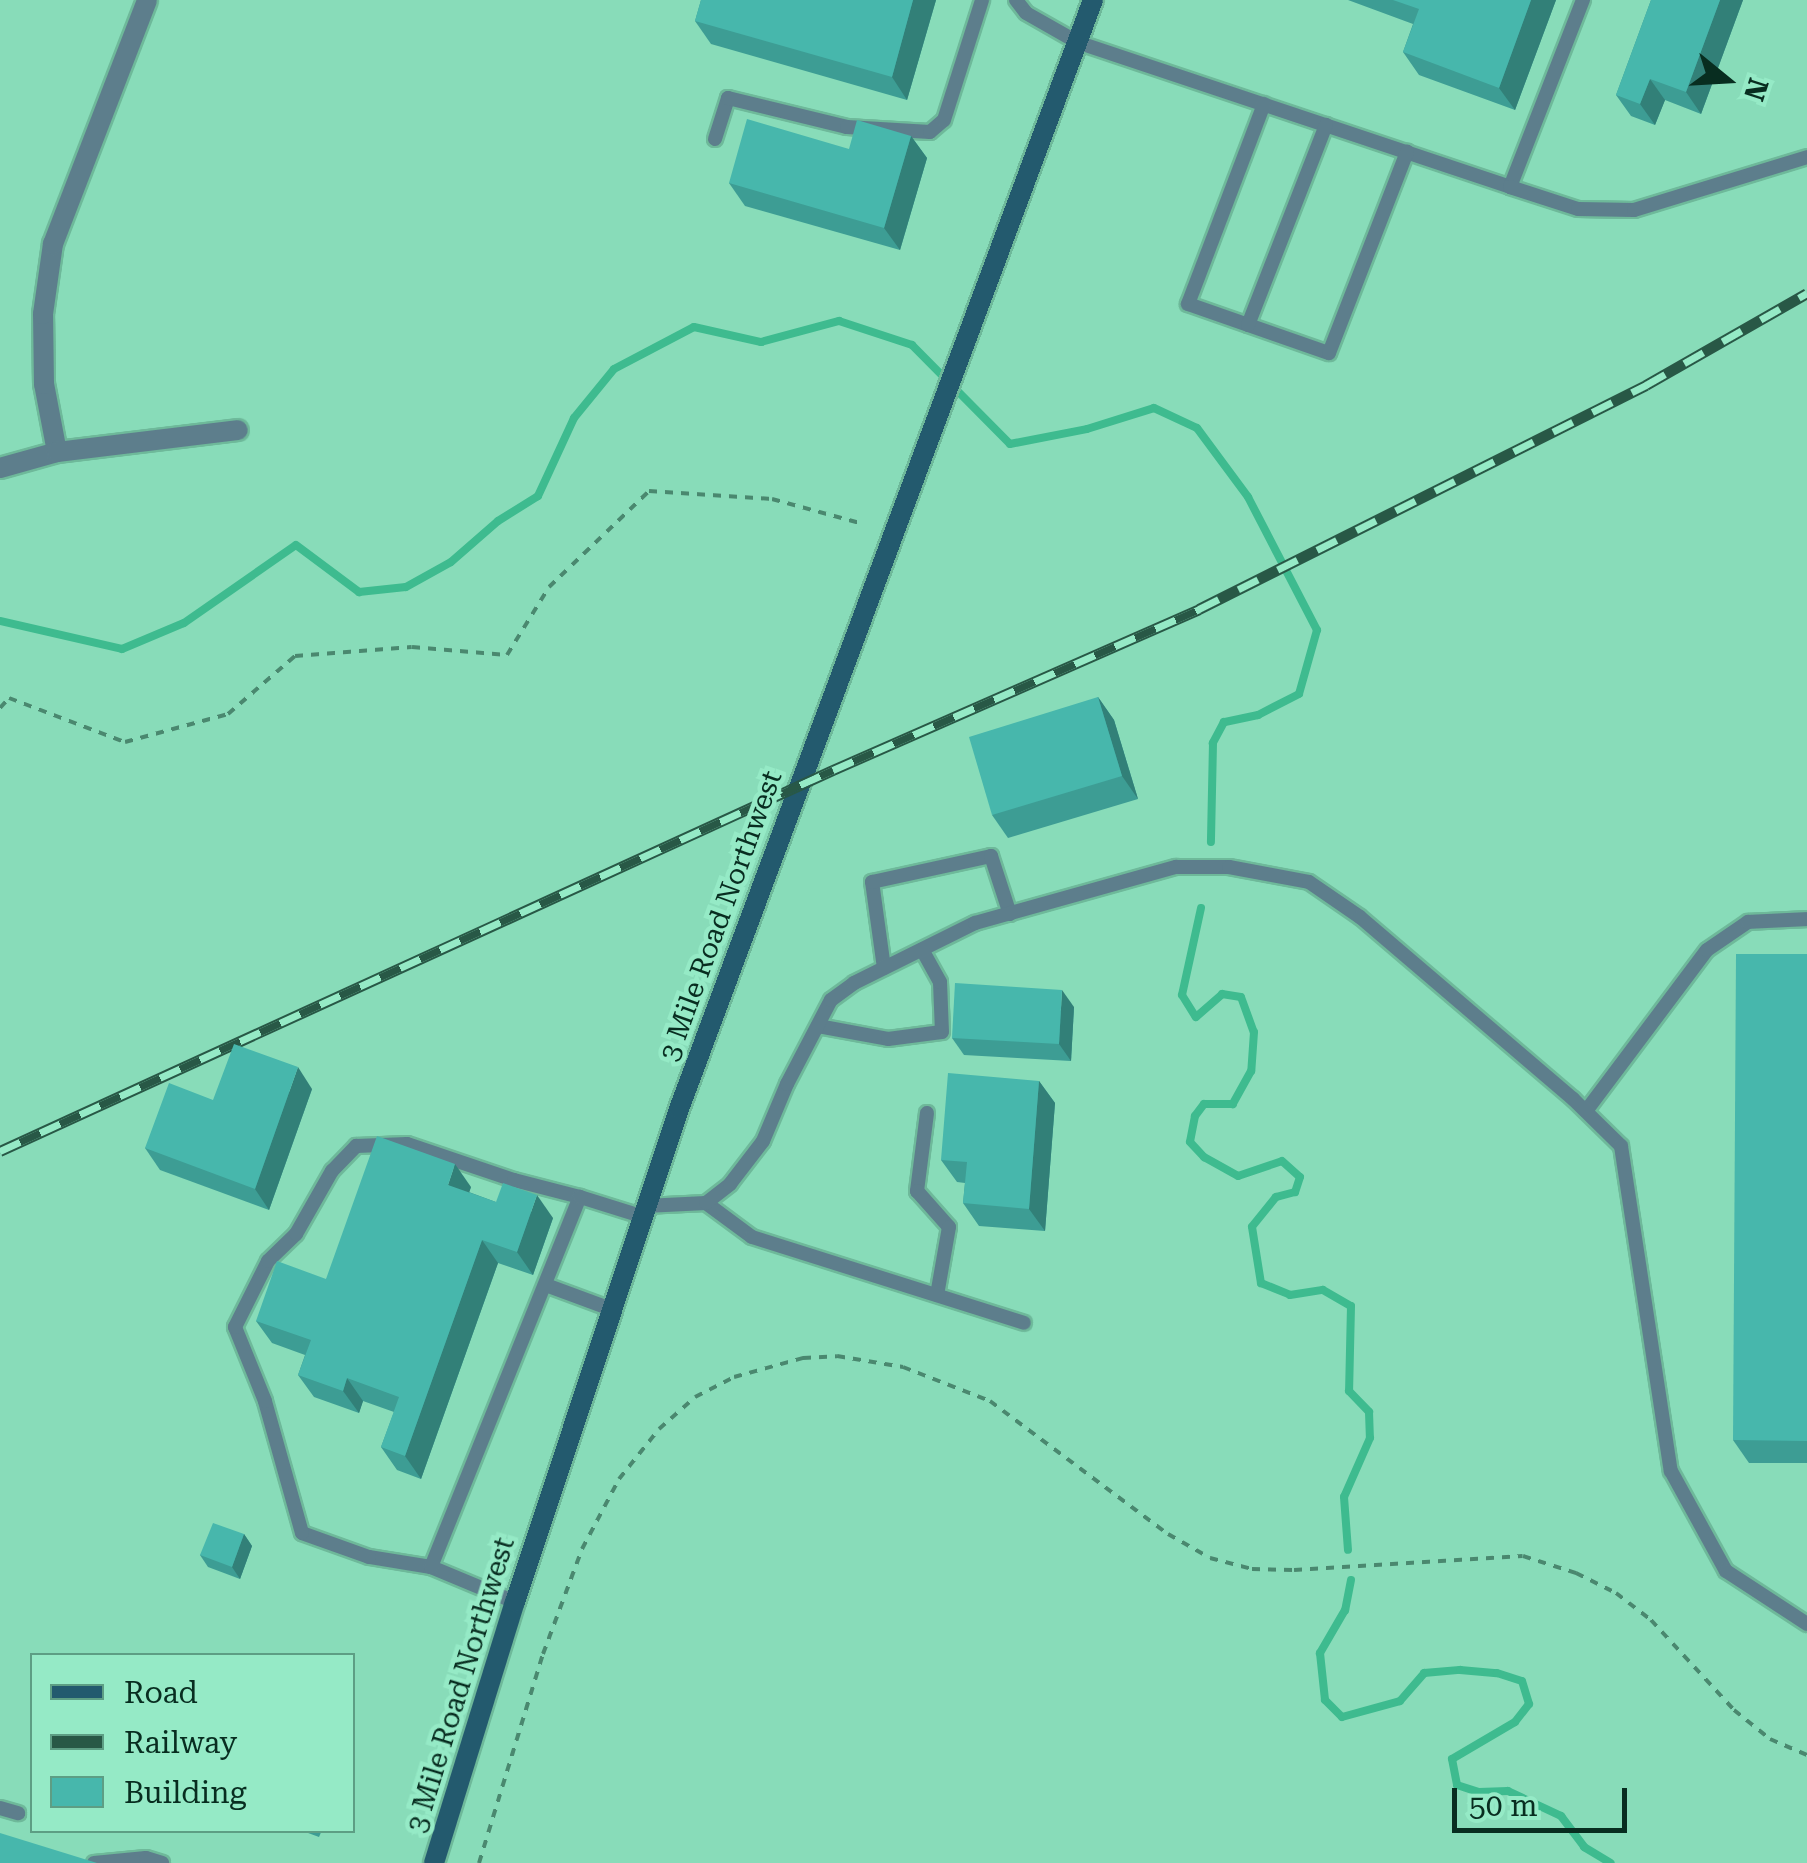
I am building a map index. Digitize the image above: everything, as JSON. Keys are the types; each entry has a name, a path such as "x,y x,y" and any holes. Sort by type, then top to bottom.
{"main road":[{"name":"3 Mile Road Northwest","path":"434,1863 643,1211 1093,0"}],"street":[{"path":"57,452 44,384 43,314 53,244 147,0"},
{"path":"0,468 57,452 238,430"}],"lane":[{"path":"715,139 728,98 848,127 930,132 944,120 982,0"},
{"path":"1016,0 1026,13 1077,42 1578,209 1634,210 1807,157"},
{"path":"1510,187 1583,0"},
{"path":"1264,104 1188,304 1329,354 1407,152"},
{"path":"1248,326 1326,125"},
{"path":"884,968 872,882 991,856 1010,914"},
{"path":"515,1602 430,1567 370,1557 302,1533 265,1402 235,1327 268,1261 296,1234 332,1171 356,1146 407,1144 514,1180 643,1211 706,1204 730,1184 763,1141 831,1000 884,968 975,923 1176,867 1228,867 1309,882 1360,916 1586,1111 1621,1146 1670,1471 1726,1572 1807,1624"},
{"path":"1586,1111 1707,950 1748,922 1807,919"},
{"path":"818,1026 888,1039 942,1032 940,982 922,950"},
{"path":"926,1113 917,1191 949,1227 937,1296"},
{"path":"430,1567 580,1196"},
{"path":"706,1204 752,1237 1024,1323"},
{"path":"546,1285 611,1309"},
{"path":"0,1808 18,1813"},
{"path":"94,1863 146,1858 162,1863"}],"path":[{"path":"0,708 9,698 124,742 228,714 295,656 412,647 506,654 549,587 650,491 772,499 860,523"},
{"path":"479,1863 543,1654 582,1548 619,1478 658,1428 695,1397 746,1373 803,1358 837,1356 903,1366 990,1401 1152,1523 1210,1558 1252,1569 1294,1570 1523,1556 1576,1573 1616,1593 1651,1620 1734,1710 1770,1739 1807,1755"}],"building":[{"path":"701,0 913,0 892,77 695,21"},
{"path":"1393,0 1531,0 1499,88 1403,52 1419,9"},
{"path":"1651,0 1720,0 1686,92 1650,79 1640,104 1616,95"},
{"path":"747,119 849,149 857,120 911,136 884,228 729,183"},
{"path":"1098,697 1122,776 992,815 969,737"},
{"path":"1736,954 1807,954 1807,1441 1733,1440"},
{"path":"955,983 1062,990 1059,1044 952,1038"},
{"path":"234,1044 298,1067 255,1189 145,1148 169,1083 213,1100"},
{"path":"948,1073 1039,1081 1029,1209 963,1203 967,1162 941,1160"},
{"path":"377,1136 455,1164 448,1185 496,1202 503,1183 537,1195 517,1252 482,1240 405,1456 381,1447 399,1397 347,1378 343,1391 298,1375 311,1340 256,1321 277,1261 326,1279"},
{"path":"213,1523 244,1534 232,1567 200,1555"},
{"path":"0,1833 97,1863 0,1863"}],"waterway":[{"path":"0,621 122,649 184,623 296,545 359,592 406,587 451,562 498,521 538,496 574,418 614,369 694,327 761,342 839,321 912,345 1010,444 1087,429 1154,408 1197,428 1248,497 1317,630 1299,694 1258,715 1224,722 1213,743 1211,842"},
{"path":"1201,908 1182,995 1196,1017 1222,994 1241,997 1254,1032 1251,1071 1233,1104 1204,1104 1195,1116 1190,1142 1204,1157 1238,1176 1282,1161 1300,1177 1295,1192 1276,1197 1252,1227 1261,1283 1290,1295 1323,1290 1351,1306 1349,1391 1369,1412 1370,1438 1344,1497 1348,1550"},
{"path":"1351,1580 1345,1610 1320,1653 1325,1700 1342,1717 1400,1701 1424,1673 1497,1673 1522,1681 1529,1704 1515,1722 1452,1759 1457,1785 1479,1792 1508,1791 1561,1816 1584,1847 1611,1863"}],"railway":[{"path":"0,1151 833,770 1199,609 1646,385 1807,293"}]}
